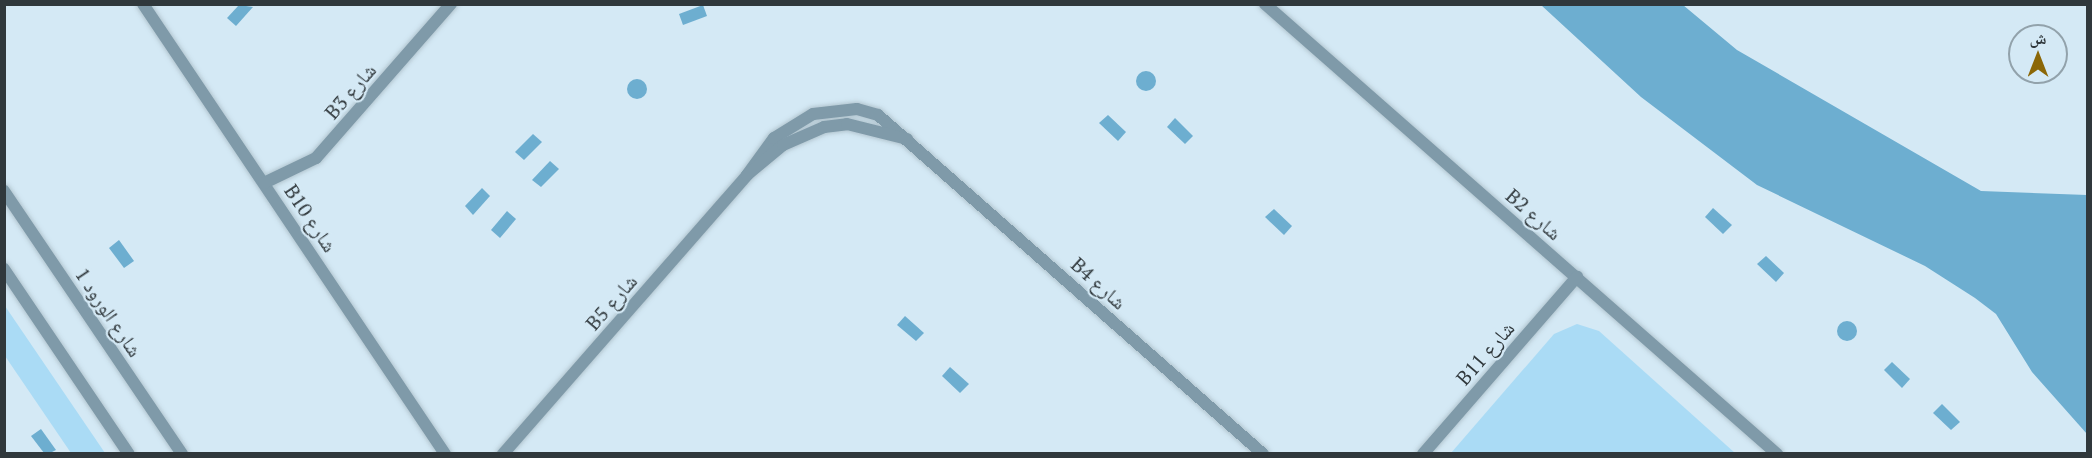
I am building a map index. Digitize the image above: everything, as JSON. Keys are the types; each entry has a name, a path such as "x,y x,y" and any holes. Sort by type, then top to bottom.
{"street":[{"name":"B10 شارع","path":"143,4 445,453"},
{"name":"B3 شارع","path":"264,183 316,158 452,4"},
{"name":"B2 شارع","path":"1265,4 1777,453"},
{"name":"B4 شارع","path":"747,175 774,138 792,124 834,109 878,115 911,141 1263,453"},
{"name":"B5 شارع","path":"503,453 747,175"},
{"name":"شارع الورود 1","path":"4,191 182,453"},
{"path":"4,268 129,453"},
{"name":"B11 شارع","path":"1423,453 1577,277"}],"shaded area":[{"path":"239,5 253,7 236,26 227,18"},
{"path":"703,5 707,16 683,25 679,14"},
{"path":"1541,5 1683,5 1737,50 1981,191 2087,195 2087,434 2032,372 1996,314 1925,266 1757,185 1641,97"},
{"path":"1146,71 1153,74 1156,81 1153,88 1146,91 1139,88 1136,81 1139,74"},
{"path":"637,79 644,82 647,89 644,96 637,99 630,96 627,89 630,82"},
{"path":"1108,115 1126,132 1118,141 1099,123"},
{"path":"1175,118 1193,136 1185,144 1167,127"},
{"path":"533,134 542,142 524,160 515,152"},
{"path":"550,161 559,169 541,187 532,180"},
{"path":"482,188 490,196 473,215 465,206"},
{"path":"1713,208 1732,225 1723,234 1705,217"},
{"path":"1274,209 1292,226 1284,235 1265,217"},
{"path":"507,211 516,219 500,238 491,230"},
{"path":"119,240 134,261 124,268 109,248"},
{"path":"1766,256 1784,273 1776,282 1757,264"},
{"path":"4,306 105,453 71,453 5,356"},
{"path":"905,316 924,333 916,341 897,325"},
{"path":"1847,321 1854,324 1857,331 1854,338 1847,341 1840,338 1837,331 1840,324"},
{"path":"1577,324 1599,331 1735,453 1451,453 1554,334"},
{"path":"1892,362 1910,379 1902,388 1884,370"},
{"path":"950,367 969,384 960,393 942,376"},
{"path":"1942,404 1960,422 1951,430 1933,413"},
{"path":"41,429 56,450 44,453 31,436"}]}
